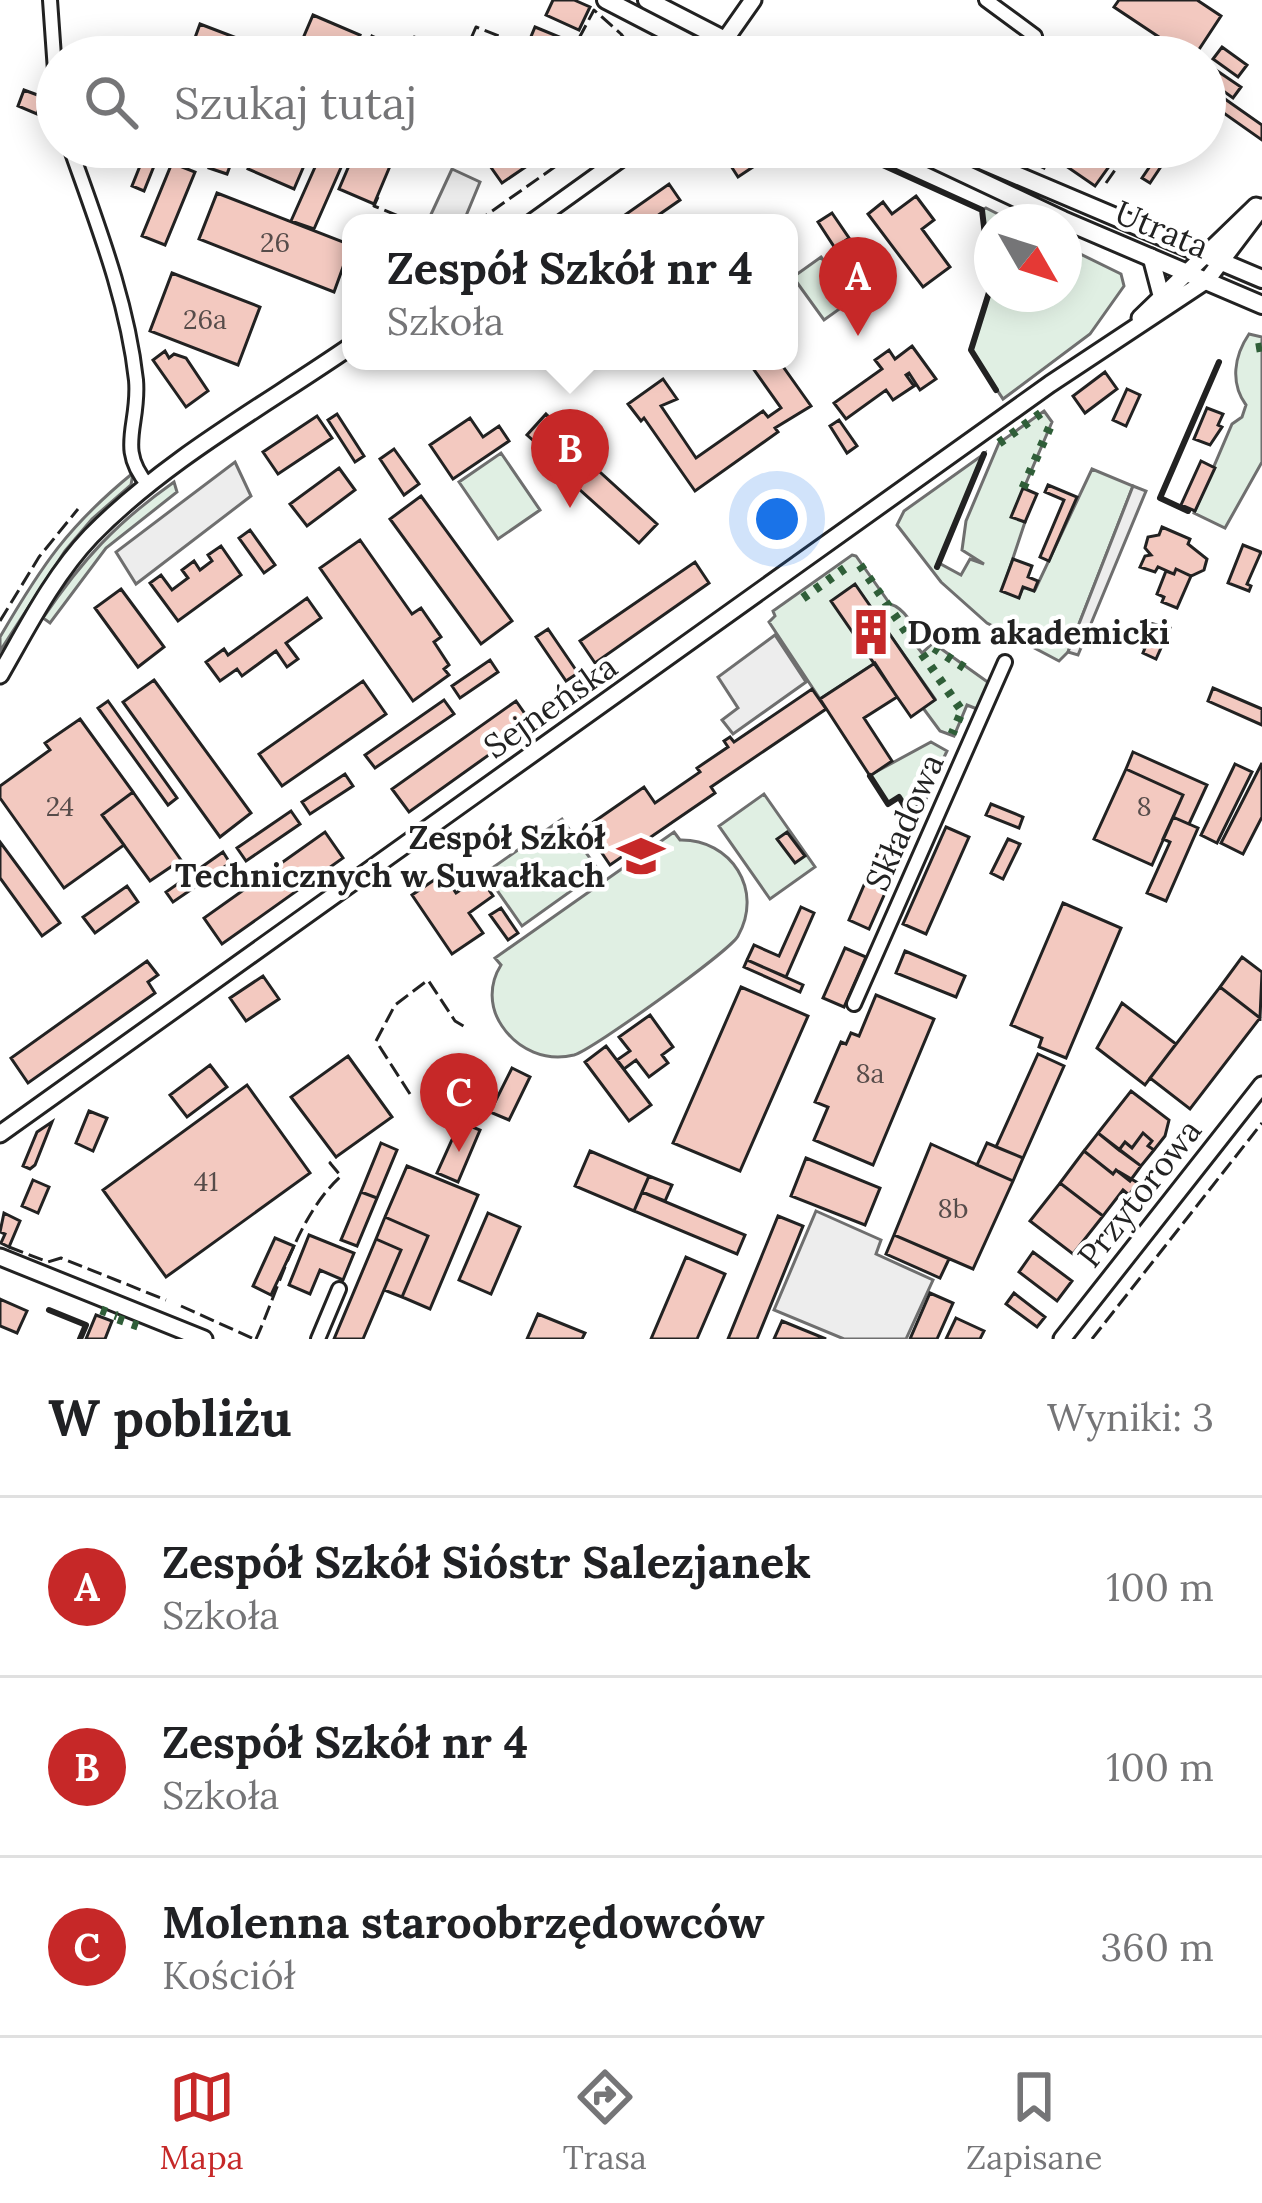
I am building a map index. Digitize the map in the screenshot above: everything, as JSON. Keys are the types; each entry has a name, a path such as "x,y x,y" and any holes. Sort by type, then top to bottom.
{"main road":[{"path":"606,0 681,36"},
{"path":"647,0 695,36"},
{"name":"Utrata","path":"953,168 1262,305"},
{"name":"Utrata","path":"1001,168 1262,279"}],"street":[{"path":"50,0 53,36"},
{"path":"729,36 753,0"},
{"path":"986,0 1035,36"},
{"path":"77,168 117,280 138,407 129,446 132,467 148,485"},
{"path":"544,214 608,168"},
{"name":"Sejneńska","path":"0,1134 1134,326 1207,280 1216,257 1262,204"},
{"path":"1151,257 1161,295"},
{"name":"Sejneńska","path":"1134,326 1161,295 1216,257"},
{"path":"0,675 88,538 148,485 342,352"},
{"name":"Składowa","path":"854,1004 1005,662"},
{"name":"Przytorowa","path":"1062,1339 1262,1085"},
{"path":"0,1257 204,1339"},
{"path":"318,1339 339,1289"}],"green space":[{"path":"1082,255 1121,274 1124,286 1090,334 1003,399 971,350 983,312 1082,312"},
{"path":"821,257 852,300 824,320 798,284 798,273"},
{"path":"1249,334 1262,337 1262,462 1225,528 1194,513 1232,424 1242,417 1246,405 1236,370"},
{"path":"1044,411 1052,422 1012,516 1025,522 1002,591 1019,597 1023,587 1035,590 1092,469 1133,486 1068,652 1059,661 987,623 941,582 897,525 904,511 984,454 939,563 961,575 970,559 984,564 962,550 966,521 999,443"},
{"path":"501,453 540,510 498,539 459,482"},
{"path":"133,473 131,485 65,551 0,651 0,637 58,548"},
{"path":"174,482 177,492 106,548 50,623 43,618 101,544"},
{"path":"852,555 890,604 908,618 922,653 933,643 989,683 977,709 967,705 954,736 940,731 923,708 935,699 855,585 875,663 820,699 769,622 773,611"},
{"path":"931,742 947,751 923,802 910,815 899,798 888,804 870,775"},
{"path":"764,794 815,867 770,899 719,826"},
{"path":"562,819 599,871 522,926 485,873"},
{"path":"674,832 680,840 714,848 738,870 747,901 738,936 660,999 574,1055 543,1055 516,1042 502,1026 493,1003 501,965 495,958"}],"shaded area":[{"path":"452,169 480,182 467,214 431,214"},
{"path":"235,462 251,496 136,584 116,552"},
{"path":"1133,486 1146,491 1078,655 1068,652"},
{"path":"775,635 806,682 733,734 722,720 738,708 718,677"},
{"path":"816,1211 881,1240 876,1254 933,1280 906,1339 844,1339 774,1310"}],"building":[{"path":"553,0 574,0 590,7 579,30 546,15"},
{"path":"1119,0 1197,0 1221,16 1208,36 1158,36 1114,7"},
{"path":"313,15 360,35 360,36 304,36"},
{"path":"200,24 231,36 196,36"},
{"path":"535,27 557,36 531,36"},
{"path":"1226,50 1247,65 1238,77 1226,68"},
{"path":"1226,77 1241,87 1233,98 1226,93"},
{"path":"24,90 36,94 36,114 18,106"},
{"path":"1226,100 1262,125 1262,140 1226,115"},
{"path":"139,168 153,168 144,191 132,186"},
{"path":"170,168 195,172 165,245 142,236"},
{"path":"248,168 303,168 294,189"},
{"path":"315,168 341,168 314,229 291,221"},
{"path":"348,168 389,168 374,204 339,189"},
{"path":"491,168 524,168 502,183"},
{"path":"1069,168 1108,168 1095,186"},
{"path":"1149,168 1160,168 1150,183 1142,178"},
{"path":"669,184 680,200 660,214 626,214"},
{"path":"217,193 342,242 342,270 334,292 199,239"},
{"path":"916,196 934,220 922,229 950,267 923,287 868,214 883,202 892,214"},
{"path":"832,213 849,238 835,248 818,222"},
{"path":"172,273 260,307 238,365 150,331"},
{"path":"912,346 936,379 920,390 909,373 914,386 893,400 886,390 846,419 834,403 882,369 875,360 889,350 895,359"},
{"path":"165,351 169,358 174,354 186,358 208,391 186,407 153,360"},
{"path":"754,370 785,370 811,406 695,491 644,418 641,421 628,404 663,379 677,399 661,406 696,458 763,411 768,417 781,408"},
{"path":"1105,372 1117,389 1085,413 1073,396"},
{"path":"1127,389 1140,395 1126,426 1113,420"},
{"path":"1207,408 1223,414 1218,425 1222,427 1210,445 1194,439"},
{"path":"337,414 364,456 355,462 328,420"},
{"path":"546,414 582,448 579,453 657,524 639,543 560,472 564,468 527,435"},
{"path":"317,416 332,438 278,474 263,452"},
{"path":"470,418 483,437 499,426 509,441 453,479 430,445"},
{"path":"839,420 857,446 847,453 830,426"},
{"path":"394,449 419,484 404,495 380,459"},
{"path":"1201,461 1215,468 1195,511 1181,505"},
{"path":"339,468 355,490 307,526 290,504"},
{"path":"1048,485 1077,497 1049,561 1040,557 1064,500 1045,492"},
{"path":"1023,488 1037,494 1025,522 1011,517"},
{"path":"421,496 512,621 481,644 390,519"},
{"path":"1162,527 1190,539 1188,544 1207,559 1204,570 1191,576 1176,569 1174,574 1158,567 1155,572 1140,567 1145,556 1151,555 1145,548 1148,537 1159,535"},
{"path":"250,530 275,565 264,573 239,538"},
{"path":"360,540 412,614 421,608 441,637 434,642 449,665 444,669 449,675 413,701 320,568"},
{"path":"1243,545 1261,552 1247,584 1249,591 1228,583"},
{"path":"221,546 241,575 178,621 150,583 161,575 172,590 188,578 182,570 194,561 200,570 212,561 208,555"},
{"path":"1013,559 1032,566 1028,577 1038,581 1034,591 1023,587 1019,598 1001,591"},
{"path":"695,562 709,583 595,663 580,641"},
{"path":"1176,569 1191,576 1177,608 1162,602 1164,597 1157,594 1166,571 1174,574"},
{"name":"Dom akademicki","path":"855,584 935,700 911,717 831,601"},
{"path":"121,589 164,647 138,667 95,608"},
{"path":"307,598 321,618 286,643 298,659 287,667 276,651 242,676 237,669 220,681 206,662 224,649 228,655"},
{"path":"1145,622 1170,628 1156,659 1136,644"},
{"path":"548,629 578,673 566,681 536,637"},
{"path":"490,660 498,672 460,698 452,686"},
{"path":"875,663 897,697 864,718 892,761 870,776 820,699"},
{"path":"154,680 251,813 220,837 123,702"},
{"path":"363,681 386,714 282,786 259,754"},
{"path":"1213,688 1262,709 1262,725 1208,701"},
{"path":"812,689 826,709 711,787 715,793 610,865 585,828 644,787 655,803 728,747 724,741 730,737 734,742"},
{"path":"444,700 454,714 375,768 365,755"},
{"path":"108,701 177,798 168,805 98,708"},
{"path":"516,701 532,724 409,812 392,789"},
{"path":"80,719 133,792 102,815 124,845 64,888 0,798 0,786 50,750 45,743"},
{"path":"1133,752 1207,785 1189,824 1173,817 1183,795 1126,769"},
{"path":"1262,763 1262,817 1243,854 1221,843"},
{"path":"1235,764 1252,772 1217,843 1201,835"},
{"path":"1126,769 1183,795 1152,865 1094,839"},
{"path":"345,774 353,786 310,814 302,802"},
{"path":"133,792 181,860 150,881 102,815"},
{"path":"991,804 1023,817 1019,828 986,815"},
{"path":"291,811 300,824 246,861 237,848"},
{"path":"1173,817 1198,828 1166,901 1147,893 1170,842 1163,839"},
{"path":"946,827 969,837 926,934 903,924"},
{"path":"325,832 343,858 222,944 204,918"},
{"path":"787,832 805,856 795,863 777,839"},
{"path":"1008,839 1020,844 1003,879 991,873"},
{"path":"0,842 60,923 42,936 0,878"},
{"path":"880,848 901,857 869,929 849,920"},
{"path":"223,852 230,863 173,902 166,892"},
{"path":"443,874 456,893 480,877 493,896 469,913 483,933 452,954 412,895"},
{"path":"127,886 138,902 95,933 83,917"},
{"path":"1063,903 1121,928 1066,1058 1039,1047 1042,1038 1011,1025"},
{"path":"801,907 814,913 786,977 747,960 754,945 779,956"},
{"path":"501,908 518,933 508,940 490,915"},
{"path":"845,948 866,957 844,1007 823,998"},
{"path":"905,951 965,976 956,997 896,973"},
{"path":"1242,957 1262,972 1260,1018 1220,987"},
{"path":"747,960 803,985 800,992 744,967"},
{"path":"147,961 158,975 148,982 155,993 28,1083 11,1058"},
{"path":"263,976 279,999 246,1021 230,998"},
{"path":"741,987 808,1016 740,1171 673,1143"},
{"path":"1220,987 1260,1018 1190,1109 1150,1078"},
{"path":"876,995 934,1019 873,1165 814,1140 828,1107 815,1102 841,1042 846,1044 851,1033 859,1036"},
{"path":"1122,1003 1176,1044 1145,1085 1097,1048"},
{"path":"650,1015 673,1047 662,1055 668,1063 649,1077 636,1060 624,1069 617,1060 630,1051 619,1037"},
{"path":"606,1046 651,1105 629,1121 585,1062"},
{"path":"1038,1054 1064,1066 1023,1158 996,1147"},
{"path":"348,1056 392,1117 336,1157 291,1097"},
{"path":"210,1065 227,1087 187,1117 170,1095"},
{"path":"512,1068 530,1077 509,1120 490,1112"},
{"path":"247,1085 310,1173 166,1277 103,1190"},
{"path":"1131,1091 1169,1120 1154,1150 1143,1133 1132,1148 1125,1142 1119,1150 1098,1133"},
{"path":"89,1111 107,1118 93,1151 76,1143"},
{"path":"52,1122 35,1165 23,1166 37,1132"},
{"path":"460,1122 480,1130 458,1182 437,1173"},
{"path":"1098,1133 1141,1166 1130,1181 1084,1151"},
{"path":"1143,1133 1154,1150 1141,1166 1119,1150 1125,1142 1132,1148"},
{"path":"381,1143 397,1150 377,1198 361,1192"},
{"path":"987,1143 1023,1158 1013,1181 977,1165"},
{"path":"931,1144 1013,1181 973,1269 894,1235"},
{"path":"590,1151 649,1176 634,1211 575,1186"},
{"path":"1084,1151 1113,1174 1116,1170 1138,1183 1129,1195 1123,1190 1103,1216 1060,1183"},
{"path":"806,1158 880,1188 865,1225 791,1196"},
{"path":"407,1166 478,1195 430,1309 402,1297 428,1236 385,1217"},
{"path":"649,1176 672,1185 665,1201 642,1192"},
{"path":"33,1180 49,1187 38,1213 22,1206"},
{"path":"1060,1183 1103,1216 1073,1254 1030,1221"},
{"path":"361,1192 377,1198 357,1246 341,1240"},
{"path":"642,1192 745,1235 737,1254 634,1211"},
{"path":"4,1213 20,1221 9,1247 1,1243"},
{"path":"488,1213 520,1227 491,1294 459,1280"},
{"path":"778,1216 803,1226 757,1339 728,1339"},
{"path":"385,1217 428,1236 402,1297 384,1290 401,1250 376,1239"},
{"path":"309,1235 354,1253 343,1280 320,1270 310,1294 289,1285"},
{"path":"894,1235 949,1259 940,1278 886,1254"},
{"path":"275,1238 294,1246 271,1295 253,1286"},
{"path":"376,1239 401,1250 363,1339 334,1339"},
{"path":"1033,1252 1072,1281 1057,1301 1019,1272"},
{"path":"686,1257 725,1274 697,1339 651,1339"},
{"path":"930,1293 953,1303 937,1339 910,1339"},
{"path":"1014,1293 1045,1317 1037,1327 1006,1304"},
{"path":"0,1299 27,1311 17,1333 0,1326"},
{"path":"538,1314 585,1333 582,1339 527,1339"},
{"path":"96,1315 112,1321 105,1339 86,1339"},
{"path":"956,1318 984,1331 980,1339 946,1339"},
{"path":"782,1321 826,1339 774,1339"}],"hedge":[{"path":"1256,348 1262,347"},
{"path":"999,443 1044,411"},
{"path":"1023,488 1052,422"},
{"path":"803,598 851,564"},
{"path":"860,565 913,642"},
{"path":"934,648 971,672"},
{"path":"922,654 962,711 952,734"},
{"path":"101,1310 117,1316"},
{"path":"118,1319 141,1327"}],"fence":[{"path":"580,36 594,10 622,36"},
{"path":"472,36 476,27 499,36"},
{"path":"488,214 553,168"},
{"path":"1106,183 1116,168"},
{"path":"378,197 374,206 394,214"},
{"path":"0,621 39,557 78,509"},
{"path":"410,1094 376,1041 395,1005 428,980 455,1021 465,1027"},
{"path":"1092,1339 1262,1123"},
{"path":"256,1339 301,1231 341,1176 330,1163 336,1157"},
{"path":"9,1247 48,1262 61,1258 166,1300"},
{"path":"181,1306 254,1339"}],"wall":[{"path":"889,168 982,210 991,286 971,350 996,390"},
{"path":"1188,511 1160,498 1219,362"},
{"path":"937,567 984,454"},
{"path":"870,776 888,804 899,797 910,815 923,802 931,782"},
{"path":"49,1310 86,1325 80,1339"}],"place":[{"name":"Zespół Szkół Sióstr Salezjanek","path":"858,336"},
{"name":"Zespół Szkół nr 4","path":"570,508"},
{"name":"Dom akademicki","path":"871,632"},
{"name":"Zespół Szkół Technicznych w Suwałkach","path":"641,856"},
{"name":"Molenna staroobrzędowców","path":"459,1152"}]}
